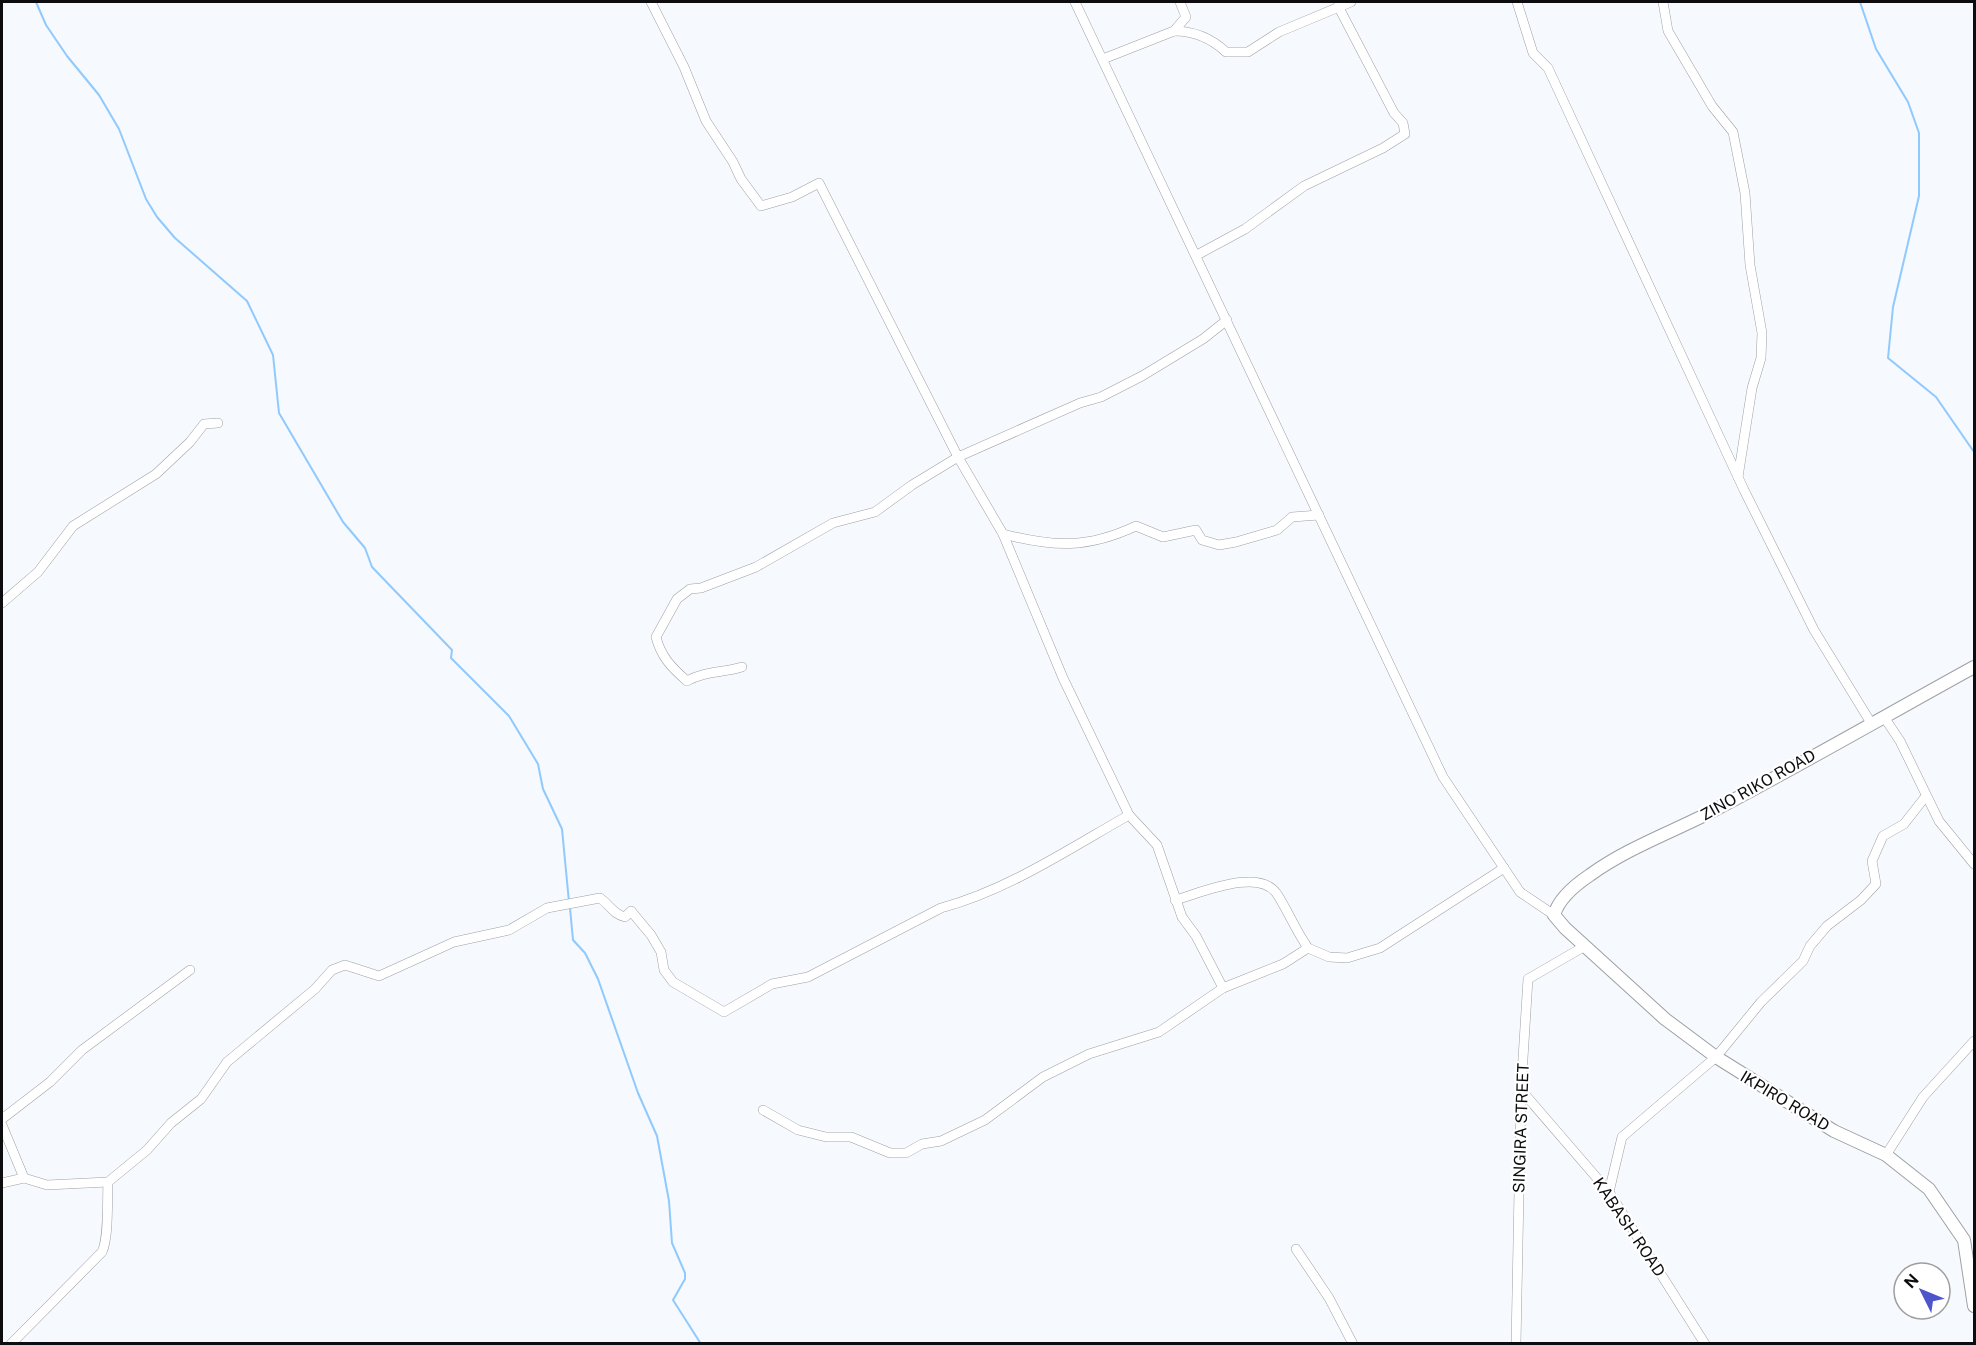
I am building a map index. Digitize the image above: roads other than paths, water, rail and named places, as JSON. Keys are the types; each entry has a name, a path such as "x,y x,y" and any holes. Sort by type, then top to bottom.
{"street":[{"path":"651,2 684,67 706,121 734,162 741,179 761,206 792,197 819,183 958,457 1003,534 1063,678 1129,815 1157,845 1182,917 1196,936 1222,988"},
{"path":"1075,2 1443,777 1520,892 1554,915"},
{"path":"1174,31 1186,17 1180,2"},
{"path":"1103,59 1174,31 1190,31 1216,43 1226,52 1248,52 1279,32 1351,2"},
{"path":"1517,2 1533,53 1548,68 1738,477 1814,630 1871,723"},
{"path":"1663,2 1668,31 1712,106 1732,132 1745,193 1750,265 1762,333 1761,358 1752,387 1738,477"},
{"path":"1197,255 1245,229 1304,186 1383,148 1405,134 1403,123 1394,113 1338,6"},
{"path":"742,667 726,672 711,671 687,681 666,662 659,650 657,637 677,599 690,589 701,588 756,567 833,523 875,512 912,484 958,457 1101,397 1142,376 1203,339 1227,320"},
{"path":"2,603 38,572 74,526 156,474 190,442 204,424 218,423"},
{"path":"1003,534 1043,544 1071,544 1100,540 1136,526 1163,537 1196,530 1202,540 1218,545 1277,530 1292,517 1319,515"},
{"name":"ZINO RIKO ROAD","path":"1554,915 1557,904 1570,891 1590,875 1634,848 1706,814 1974,667"},
{"path":"1884,717 1900,741 1939,821 1974,864"},
{"path":"1610,1192 1622,1137 1716,1058 1761,1002 1803,961 1810,946 1827,926 1861,900 1876,884 1872,861 1883,836 1904,824 1926,796"},
{"path":"2,1183 24,1178 47,1185 108,1182 147,1150 171,1123 201,1099 227,1062 315,988 332,970 345,965 379,976 454,942 509,930 547,908 600,898 615,914 625,917 632,911 651,934 661,952 664,970 674,982 724,1012 772,984 808,977 941,908 958,903 1033,870 1129,815"},
{"path":"1175,900 1234,883 1260,881 1276,891 1308,948 1329,957 1347,958 1380,948 1504,868"},
{"name":"IKPIRO ROAD","path":"1554,915 1665,1018 1716,1058 1834,1131 1886,1155 1929,1189 1964,1240 1974,1306"},
{"name":"SINGIRA STREET","path":"1516,1344 1521,1090 1528,979 1585,946"},
{"path":"763,1110 798,1130 826,1137 851,1137 890,1153 906,1153 922,1144 941,1141 985,1120 1043,1077 1089,1054 1159,1032 1222,988 1289,961 1308,948"},
{"path":"2,1119 50,1082 82,1050 190,970"},
{"path":"1886,1155 1923,1097 1974,1041"},
{"name":"KABASH ROAD","path":"1521,1090 1610,1192 1705,1344"},
{"path":"2,1125 24,1178"},
{"path":"11,1344 102,1252 106,1242 108,1182"},
{"path":"1296,1249 1329,1298 1353,1344"}],"waterway":[{"path":"36,2 46,25 67,56 99,95 119,129 146,199 157,217 175,238 247,301 273,355 279,413 343,522 365,548 372,567 452,650 451,658 509,716 538,764 543,789 562,829 569,902"},
{"path":"1860,2 1876,49 1908,102 1919,133 1919,196 1893,307 1888,358 1936,397 1974,452"},
{"path":"570,908 573,940 585,953 598,979 638,1093 657,1136 669,1201 672,1243 685,1273 685,1279 673,1300 701,1344"}]}
